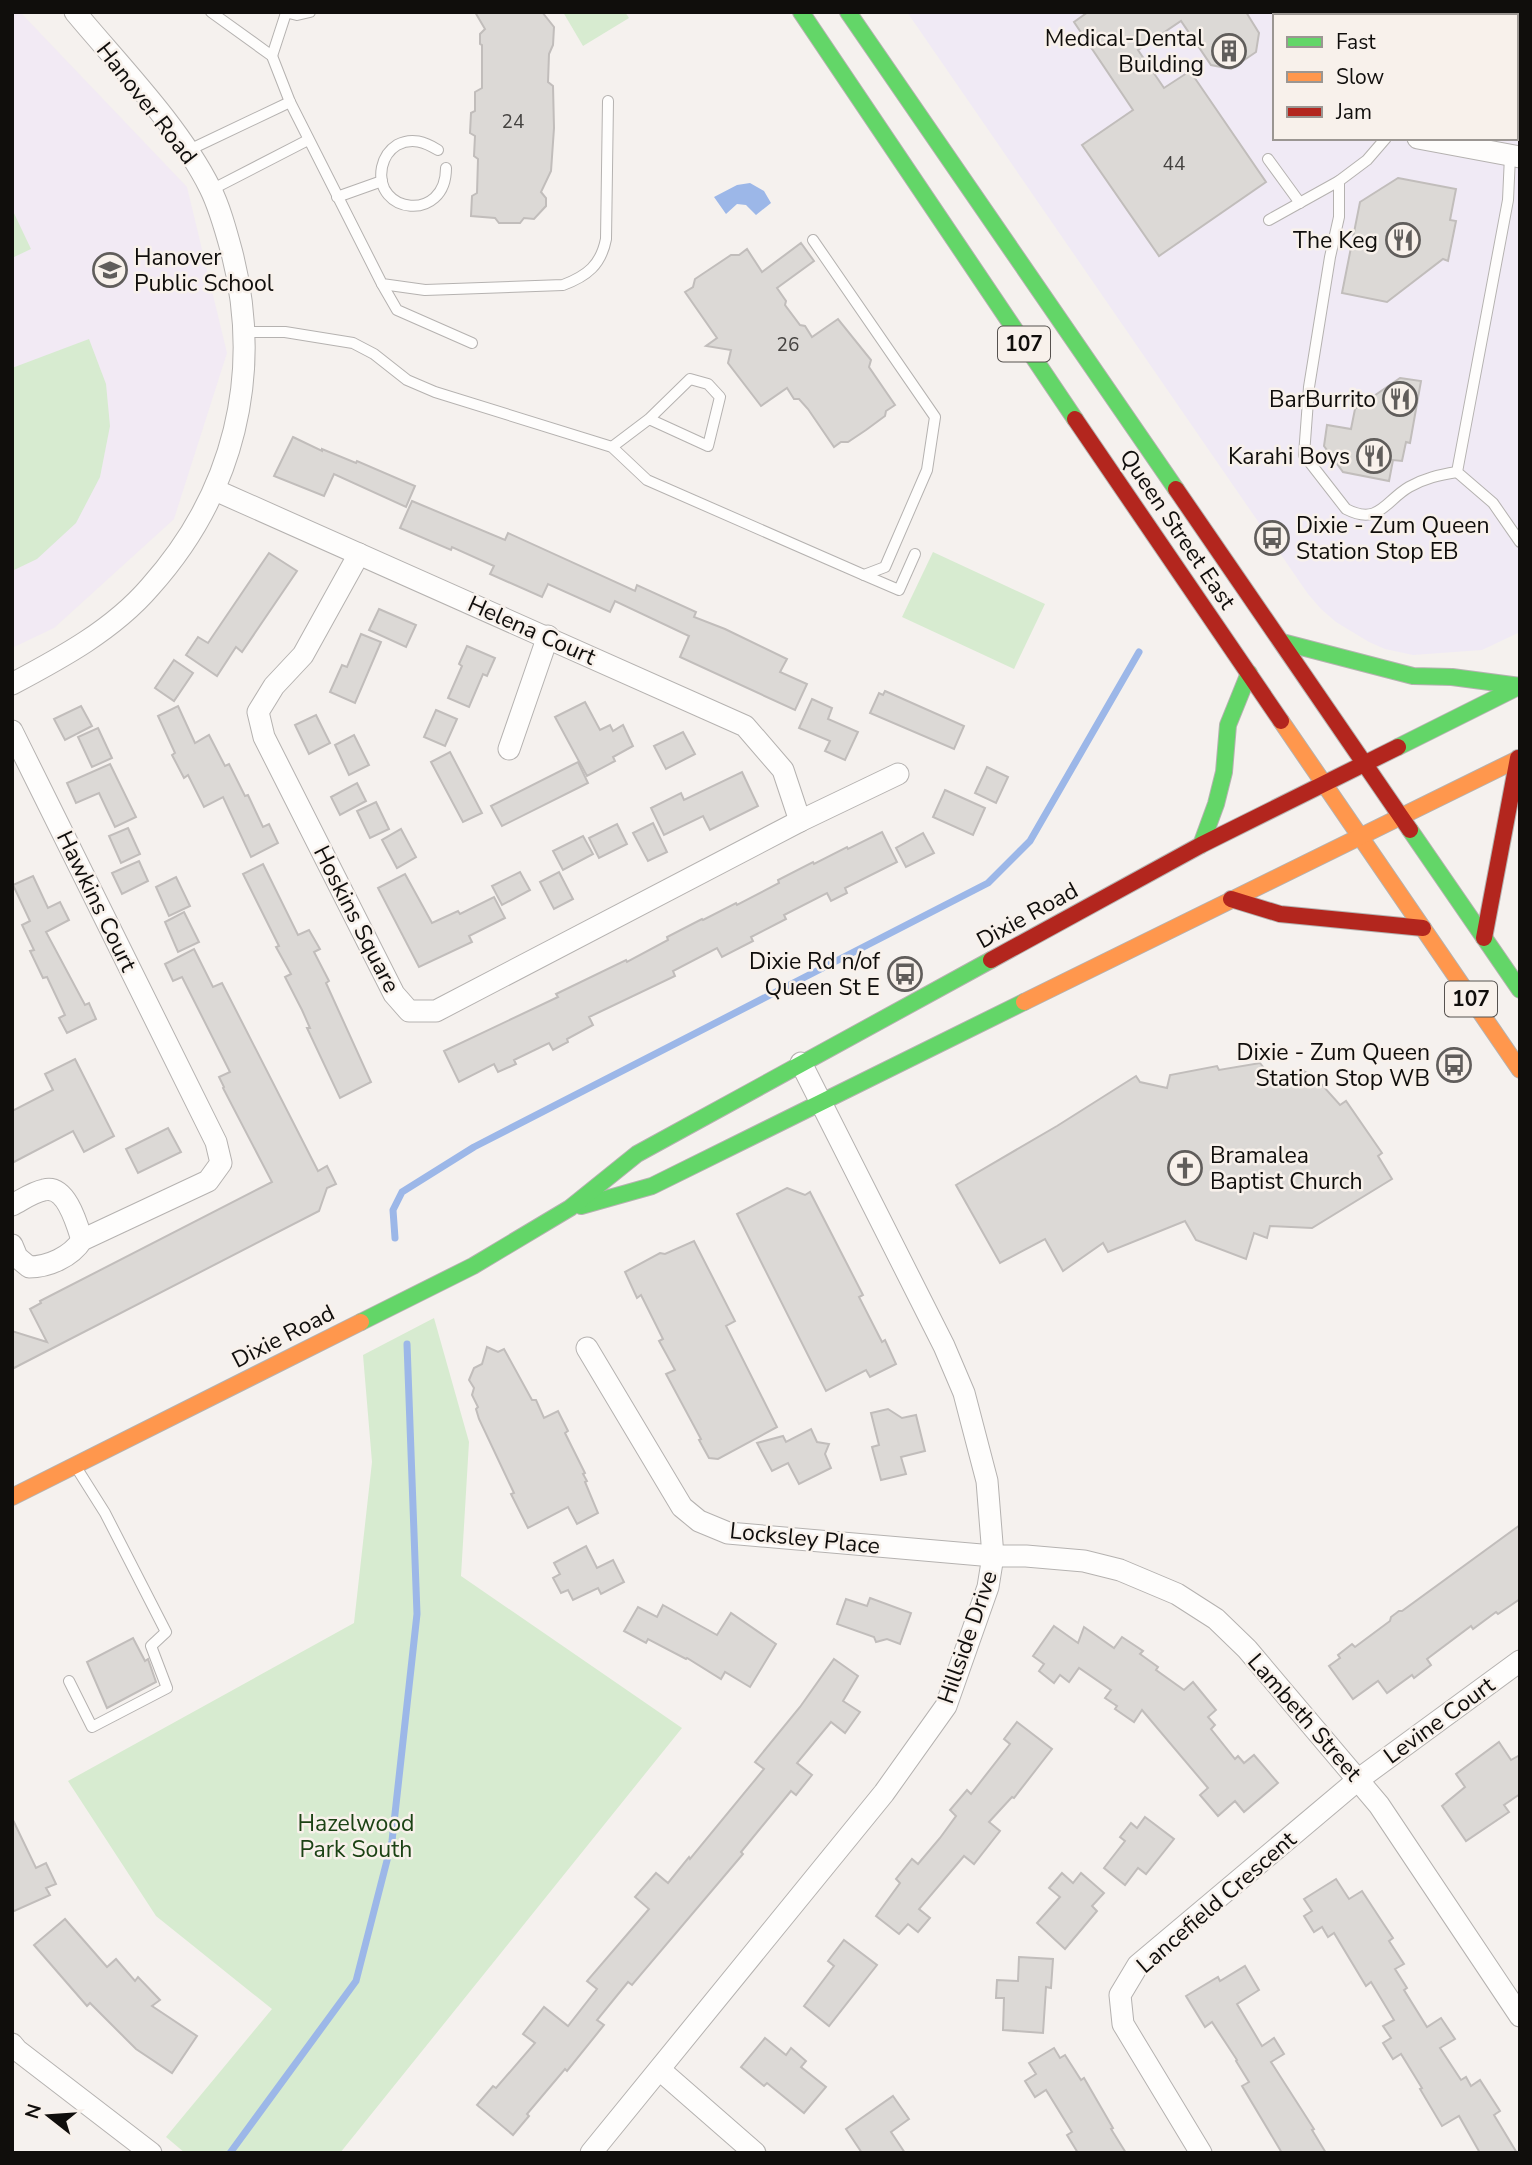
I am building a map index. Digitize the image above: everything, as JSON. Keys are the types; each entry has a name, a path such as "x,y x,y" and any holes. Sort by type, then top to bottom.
{"main road":[{"name":"Queen Street East","path":"801,12 964,257 1520,1070"},
{"name":"Queen Street East","path":"848,12 1520,990"},
{"path":"1282,642 1413,676 1452,677 1520,686"},
{"path":"1201,845 1224,772 1228,724 1249,673"},
{"name":"Dixie Road","path":"12,1497 472,1266 570,1208 637,1154 801,1063 1201,845 1520,686"},
{"path":"1484,938 1519,758"},
{"name":"Dixie Road","path":"570,1208 652,1186 1519,758"},
{"path":"1231,899 1280,914 1423,928"}],"street":[{"name":"Hanover Road","path":"12,684 106,628 149,589 185,543 215,491 230,448 243,389 245,332 239,282 227,234 211,190 189,150 75,12"},
{"path":"1429,140 1515,156"},
{"name":"Helena Court","path":"215,491 548,636 744,726 783,770 800,821"},
{"name":"Hoskins Square","path":"359,554 303,655 274,687 258,712 270,749 394,994 409,1011 436,1011 800,821"},
{"path":"509,749 548,636"},
{"name":"Hawkins Court","path":"12,731 216,1142 221,1163 208,1181 82,1240"},
{"path":"800,821 898,774"},
{"name":"Hillside Drive","path":"591,2153 884,1793 946,1706 988,1587 993,1556 987,1480 964,1393 939,1334 801,1063"},
{"path":"12,1205 45,1189 56,1191 64,1198 82,1240 76,1248 44,1267 29,1267 17,1257 12,1245"},
{"name":"Locksley Place","path":"587,1348 682,1507 699,1521 728,1533 993,1556"},
{"name":"Lambeth Street","path":"993,1556 1084,1561 1138,1576 1177,1594 1216,1619 1247,1650 1359,1779 1519,2014"},
{"name":"Levine Court","path":"1359,1779 1520,1661"},
{"name":"Lancefield Crescent","path":"1201,2153 1123,2024 1120,1995 1138,1965 1359,1779"},
{"path":"14,2049 151,2153"},
{"path":"660,2070 755,2153"}],"lane":[{"path":"211,12 272,56 308,139 397,310 472,344"},
{"path":"272,56 286,13 298,15 310,12"},
{"path":"382,284 425,290 563,285 580,278 596,266 603,254 606,239 608,101"},
{"path":"189,150 290,102"},
{"path":"211,190 308,139"},
{"path":"1269,220 1339,181 1367,160 1384,140"},
{"path":"438,150 418,141 407,141 398,145 383,160 382,181 386,191 394,200 404,205 415,207 426,204 443,190 446,168"},
{"path":"1457,472 1515,156"},
{"path":"1268,159 1300,203"},
{"path":"337,197 382,181"},
{"path":"1339,181 1339,217 1309,387 1304,456 1346,509 1356,514 1366,515 1385,508 1406,489 1430,477 1457,472"},
{"path":"814,240 935,417 927,470 900,534 885,566 864,575"},
{"path":"245,332 285,332 353,343 374,354 407,380 435,392 612,447 647,480 899,590 915,554"},
{"path":"612,447 649,419 690,379 708,384 720,397 708,446 649,419"},
{"path":"1457,472 1493,503 1520,542"},
{"path":"69,1681 92,1727 167,1688 151,1646 166,1632 105,1513 75,1465"}],"shaded area":[{"name":"Hanover Public School","path":"12,12 20,12 187,187 227,353 174,519 54,628 12,648"},
{"path":"907,12 1520,12 1520,632 1482,650 1413,655 1385,649 1369,642 1336,622 1308,594"}],"green space":[{"path":"563,12 625,12 629,18 583,46"},
{"path":"12,209 31,249 12,258"},
{"path":"89,339 106,384 110,426 100,477 76,523 37,559 12,571 12,368"},
{"path":"933,552 1045,604 1014,669 902,617"},
{"name":"Hazelwood Park South","path":"434,1318 469,1442 461,1576 682,1728 340,2153 185,2153 166,2137 272,2009 156,1916 68,1781 354,1623 372,1462 363,1355"}],"water":[{"path":"750,183 764,191 771,203 756,215 746,205 737,204 726,214 714,197 737,185"}],"building":[{"path":"475,12 542,12 554,27 548,82 553,86 551,171 541,192 546,198 546,206 534,219 524,218 520,223 499,223 495,218 471,216 472,196 477,193 478,159 474,156 475,136 470,133 471,113 475,111 475,92 482,88 480,34 485,29"},
{"path":"1088,12 1246,12 1259,33 1256,52 1231,69 1211,65 1181,21 1138,50 1164,88 1190,71 1266,182 1159,256 1082,145 1133,110 1074,22"},
{"name":"The Keg","path":"1398,178 1456,189 1450,220 1456,221 1448,261 1443,259 1387,302 1342,293 1360,202"},
{"path":"801,243 814,261 777,288 786,301 785,305 812,337 838,319 871,360 869,367 895,405 866,430 848,442 841,442 834,447 808,409 799,399 794,399 787,388 761,406 728,363 731,350 706,346 717,338 685,292 693,287 695,279 731,255 739,255 747,249 762,272"},
{"path":"1400,378 1421,381 1410,443 1406,442 1402,461 1393,460 1389,481 1343,472 1324,446 1327,425 1351,429 1355,409"},
{"path":"293,437 322,451 356,463 357,461 415,486 406,507 334,474 324,496 274,476"},
{"path":"412,501 505,540 508,533 635,591 637,585 696,612 694,617 787,659 780,672 807,684 795,710 680,657 689,636 615,601 610,612 548,584 542,597 490,574 494,566 400,528"},
{"path":"269,553 297,571 242,652 236,647 217,676 186,655 198,637 208,643"},
{"path":"379,609 416,625 406,647 369,630"},
{"path":"361,634 381,642 355,703 330,692 342,665 347,667"},
{"path":"467,646 495,658 487,676 483,674 469,707 448,698 462,666 459,664"},
{"path":"174,660 193,673 174,701 155,688"},
{"path":"885,691 964,726 954,749 870,713 879,693 883,695"},
{"path":"812,699 832,708 828,719 858,732 845,760 825,751 830,741 799,728"},
{"path":"585,702 600,730 610,725 613,731 623,725 633,746 613,757 615,761 587,776 555,717"},
{"path":"81,706 92,726 65,740 54,719"},
{"path":"178,706 195,743 209,735 225,766 229,764 245,796 248,795 263,827 269,824 278,843 251,857 223,797 204,807 188,775 184,778 172,755 175,753 158,716"},
{"path":"436,710 457,719 445,746 424,737"},
{"path":"316,715 330,743 309,754 295,725"},
{"path":"98,728 112,758 92,767 78,737"},
{"path":"683,732 695,754 666,769 654,746"},
{"path":"354,735 369,765 349,775 335,745"},
{"path":"450,752 482,813 463,822 431,762"},
{"path":"578,762 588,783 502,826 491,806"},
{"path":"110,764 136,817 115,827 99,793 76,803 67,783"},
{"path":"987,767 1008,777 996,803 975,793"},
{"path":"742,772 758,806 710,830 703,816 664,835 651,808 681,793 684,800"},
{"path":"357,783 366,801 340,815 331,797"},
{"path":"945,790 985,808 973,835 933,817"},
{"path":"376,802 389,829 370,838 357,811"},
{"path":"653,823 667,852 648,861 633,833"},
{"path":"617,824 627,844 599,858 589,838"},
{"path":"128,828 140,854 121,863 109,836"},
{"path":"401,829 416,857 397,868 382,840"},
{"path":"882,832 897,862 845,888 847,893 831,901 827,893 784,915 786,919 751,937 753,941 722,957 717,948 673,971 675,976 589,1017 593,1025 553,1050 549,1043 514,1060 516,1064 498,1072 494,1064 459,1082 444,1051 558,997 556,994 626,960 627,962 668,940 667,937 736,903 737,905 813,862 814,864"},
{"path":"923,833 934,853 906,867 896,848"},
{"path":"583,836 593,854 563,870 553,851"},
{"path":"139,861 148,881 122,894 112,873"},
{"path":"263,864 298,935 309,930 320,949 314,952 371,1082 340,1098 285,977 291,974 276,947 279,946 243,874"},
{"path":"520,872 530,890 502,905 492,886"},
{"path":"559,872 573,899 554,909 540,882"},
{"path":"405,874 432,923 458,911 460,914 494,897 505,918 469,936 472,942 419,967 378,888"},
{"path":"33,876 48,908 60,902 69,920 46,932 85,1005 89,1003 96,1019 67,1033 59,1018 65,1015 47,977 43,978 30,951 34,950 22,925 30,921 13,885"},
{"path":"176,877 190,906 169,916 156,887"},
{"path":"184,912 199,942 178,952 165,922"},
{"path":"194,949 213,987 222,983 318,1171 327,1166 336,1184 327,1188 319,1211 12,1369 12,1331 47,1342 30,1309 41,1303 40,1301 272,1182 223,1088 219,1077 230,1072 182,977 173,981 165,964"},
{"path":"75,1059 114,1136 84,1152 73,1131 12,1163 12,1111 53,1090 45,1074"},
{"name":"Bramalea Baptist Church","path":"1260,1063 1272,1078 1302,1070 1315,1077 1340,1105 1346,1101 1382,1153 1378,1156 1392,1179 1312,1228 1270,1226 1267,1238 1254,1233 1246,1259 1196,1240 1185,1221 1108,1252 1103,1243 1063,1271 1045,1239 1000,1263 956,1185 1136,1076 1140,1082 1167,1088 1170,1075 1217,1066 1219,1070"},
{"path":"168,1128 181,1152 138,1173 126,1149"},
{"path":"787,1188 805,1195 810,1192 863,1295 859,1297 896,1364 870,1377 866,1370 826,1391 737,1214"},
{"path":"694,1241 735,1321 726,1326 777,1427 718,1459 709,1458 666,1374 675,1370 659,1341 663,1339 641,1295 637,1298 625,1272 660,1253 665,1254"},
{"path":"487,1347 498,1352 504,1349 532,1400 536,1400 544,1418 558,1411 568,1431 565,1433 585,1473 585,1482 598,1513 577,1524 568,1507 528,1528 479,1419 476,1409 478,1407 472,1395 474,1388 469,1380 474,1368 482,1364"},
{"path":"888,1409 902,1418 916,1415 925,1451 901,1457 906,1474 881,1480 872,1447 879,1445 871,1413"},
{"path":"811,1429 817,1442 829,1444 825,1454 831,1468 799,1484 788,1463 772,1471 757,1443 783,1436 786,1442"},
{"path":"1520,1525 1520,1599 1473,1629 1471,1626 1427,1659 1431,1665 1414,1678 1412,1675 1387,1693 1378,1681 1353,1699 1329,1666 1340,1658 1338,1655 1352,1644 1355,1647 1399,1611"},
{"path":"586,1546 597,1568 613,1560 624,1582 601,1594 598,1588 573,1600 568,1590 561,1593 553,1578 560,1574 554,1563"},
{"path":"870,1598 911,1613 900,1644 887,1639 876,1642 874,1637 837,1624 846,1599 867,1606"},
{"path":"663,1605 717,1635 731,1613 776,1644 750,1687 725,1672 721,1679 687,1658 648,1639 646,1643 624,1631 638,1607 657,1617"},
{"path":"1054,1626 1078,1643 1084,1627 1114,1648 1122,1637 1143,1651 1140,1654 1158,1667 1156,1670 1184,1690 1193,1682 1216,1710 1208,1717 1215,1725 1211,1729 1235,1759 1238,1756 1244,1763 1254,1755 1278,1783 1244,1812 1235,1801 1218,1816 1200,1795 1208,1788 1142,1710 1134,1722 1105,1698 1111,1690 1079,1668 1069,1682 1060,1675 1054,1683 1039,1671 1044,1664 1033,1656"},
{"path":"133,1638 145,1661 148,1659 156,1682 107,1708 87,1662"},
{"path":"834,1659 858,1676 843,1701 860,1712 845,1733 831,1722 797,1763 812,1775 796,1795 791,1791 741,1852 743,1854 632,1985 628,1982 597,2020 604,2025 567,2071 565,2069 527,2114 529,2116 513,2135 477,2105 493,2086 496,2088 535,2043 523,2034 544,2007 568,2026 597,1989 587,1981 649,1909 635,1897 656,1873 668,1883 689,1857 690,1859 764,1769 755,1762 800,1707"},
{"path":"1017,1722 1052,1749 1014,1798 1012,1797 989,1822 1000,1831 974,1864 964,1856 919,1909 930,1918 918,1932 908,1924 899,1934 876,1916 900,1883 896,1879 912,1859 918,1864 940,1838 956,1816 950,1810 967,1790 971,1794 1010,1744 1004,1739"},
{"path":"1499,1742 1511,1760 1520,1755 1520,1794 1504,1805 1509,1812 1466,1841 1442,1806 1465,1787 1456,1774"},
{"path":"1145,1817 1174,1839 1146,1874 1138,1868 1125,1885 1104,1868 1125,1841 1120,1837 1131,1823 1137,1828"},
{"path":"12,1818 36,1868 46,1863 56,1884 46,1888 50,1895 12,1912"},
{"path":"1062,1873 1073,1883 1081,1873 1104,1893 1092,1906 1097,1911 1065,1949 1037,1923 1060,1897 1049,1888"},
{"path":"1336,1879 1349,1899 1362,1891 1393,1938 1389,1941 1404,1964 1395,1969 1407,1988 1404,1990 1427,2027 1441,2018 1455,2039 1440,2048 1461,2080 1466,2077 1471,2086 1480,2080 1500,2111 1494,2115 1517,2153 1480,2153 1459,2116 1442,2126 1401,2054 1393,2059 1383,2043 1391,2038 1383,2026 1394,2020 1371,1982 1366,1986 1334,1933 1328,1937 1322,1927 1314,1932 1304,1916 1312,1911 1304,1899"},
{"path":"65,1919 107,1967 116,1959 135,1981 138,1977 160,2000 152,2006 197,2036 172,2073 136,2049 90,2003 87,2006 34,1945"},
{"path":"844,1940 877,1965 829,2026 804,2006 834,1966 828,1961"},
{"path":"1019,1957 1053,1959 1051,1988 1046,1987 1043,2033 1003,2030 1004,1998 996,1998 997,1980 1018,1981"},
{"path":"1245,1966 1259,1990 1237,2004 1262,2046 1274,2038 1284,2054 1271,2062 1314,2129 1312,2130 1326,2153 1282,2153 1242,2086 1249,2082 1237,2060 1212,2022 1205,2027 1186,1996 1218,1977 1220,1981"},
{"path":"765,2038 786,2055 791,2048 806,2061 801,2067 826,2087 804,2113 767,2083 764,2086 741,2067"},
{"path":"1054,2048 1060,2058 1065,2055 1081,2080 1084,2078 1126,2153 1078,2153 1067,2135 1072,2132 1046,2090 1035,2097 1025,2081 1036,2074 1029,2063"},
{"path":"893,2096 909,2119 891,2132 905,2153 862,2153 846,2129"}],"waterway":[{"path":"395,1238 393,1210 402,1192 474,1147 988,883 1030,841 1139,652"},
{"path":"230,2153 356,1981 392,1841 417,1614 407,1344"}],"traffic: fast":[{"path":"801,12 1075,419"},
{"path":"848,12 1176,489"},
{"path":"1282,642 1413,676 1452,677 1520,686"},
{"path":"1201,845 1224,772 1228,725 1249,673"},
{"path":"1398,747 1520,686"},
{"path":"1410,830 1520,990"},
{"path":"361,1322 473,1266 570,1208 637,1154 991,960"},
{"path":"581,1206 652,1186 1024,1002"}],"traffic: slow":[{"path":"1281,721 1520,1070"},
{"path":"1024,1002 1520,758"},
{"path":"12,1497 361,1322"}],"traffic: jam":[{"path":"1075,419 1281,721"},
{"path":"1176,489 1410,830"},
{"path":"991,960 1201,845 1398,747"},
{"path":"1484,938 1518,758"},
{"path":"1231,899 1280,914 1423,928"}],"place":[{"name":"Medical-Dental Building","path":"1229,51"},
{"name":"The Keg","path":"1403,240"},
{"name":"Hanover Public School","path":"110,270"},
{"name":"BarBurrito","path":"1400,399"},
{"name":"Karahi Boys","path":"1374,456"},
{"name":"Dixie - Zum Queen Station Stop EB","path":"1272,538"},
{"name":"Dixie Rd n/of Queen St E","path":"905,974"},
{"name":"Dixie - Zum Queen Station Stop WB","path":"1454,1065"},
{"name":"Bramalea Baptist Church","path":"1185,1168"}]}
